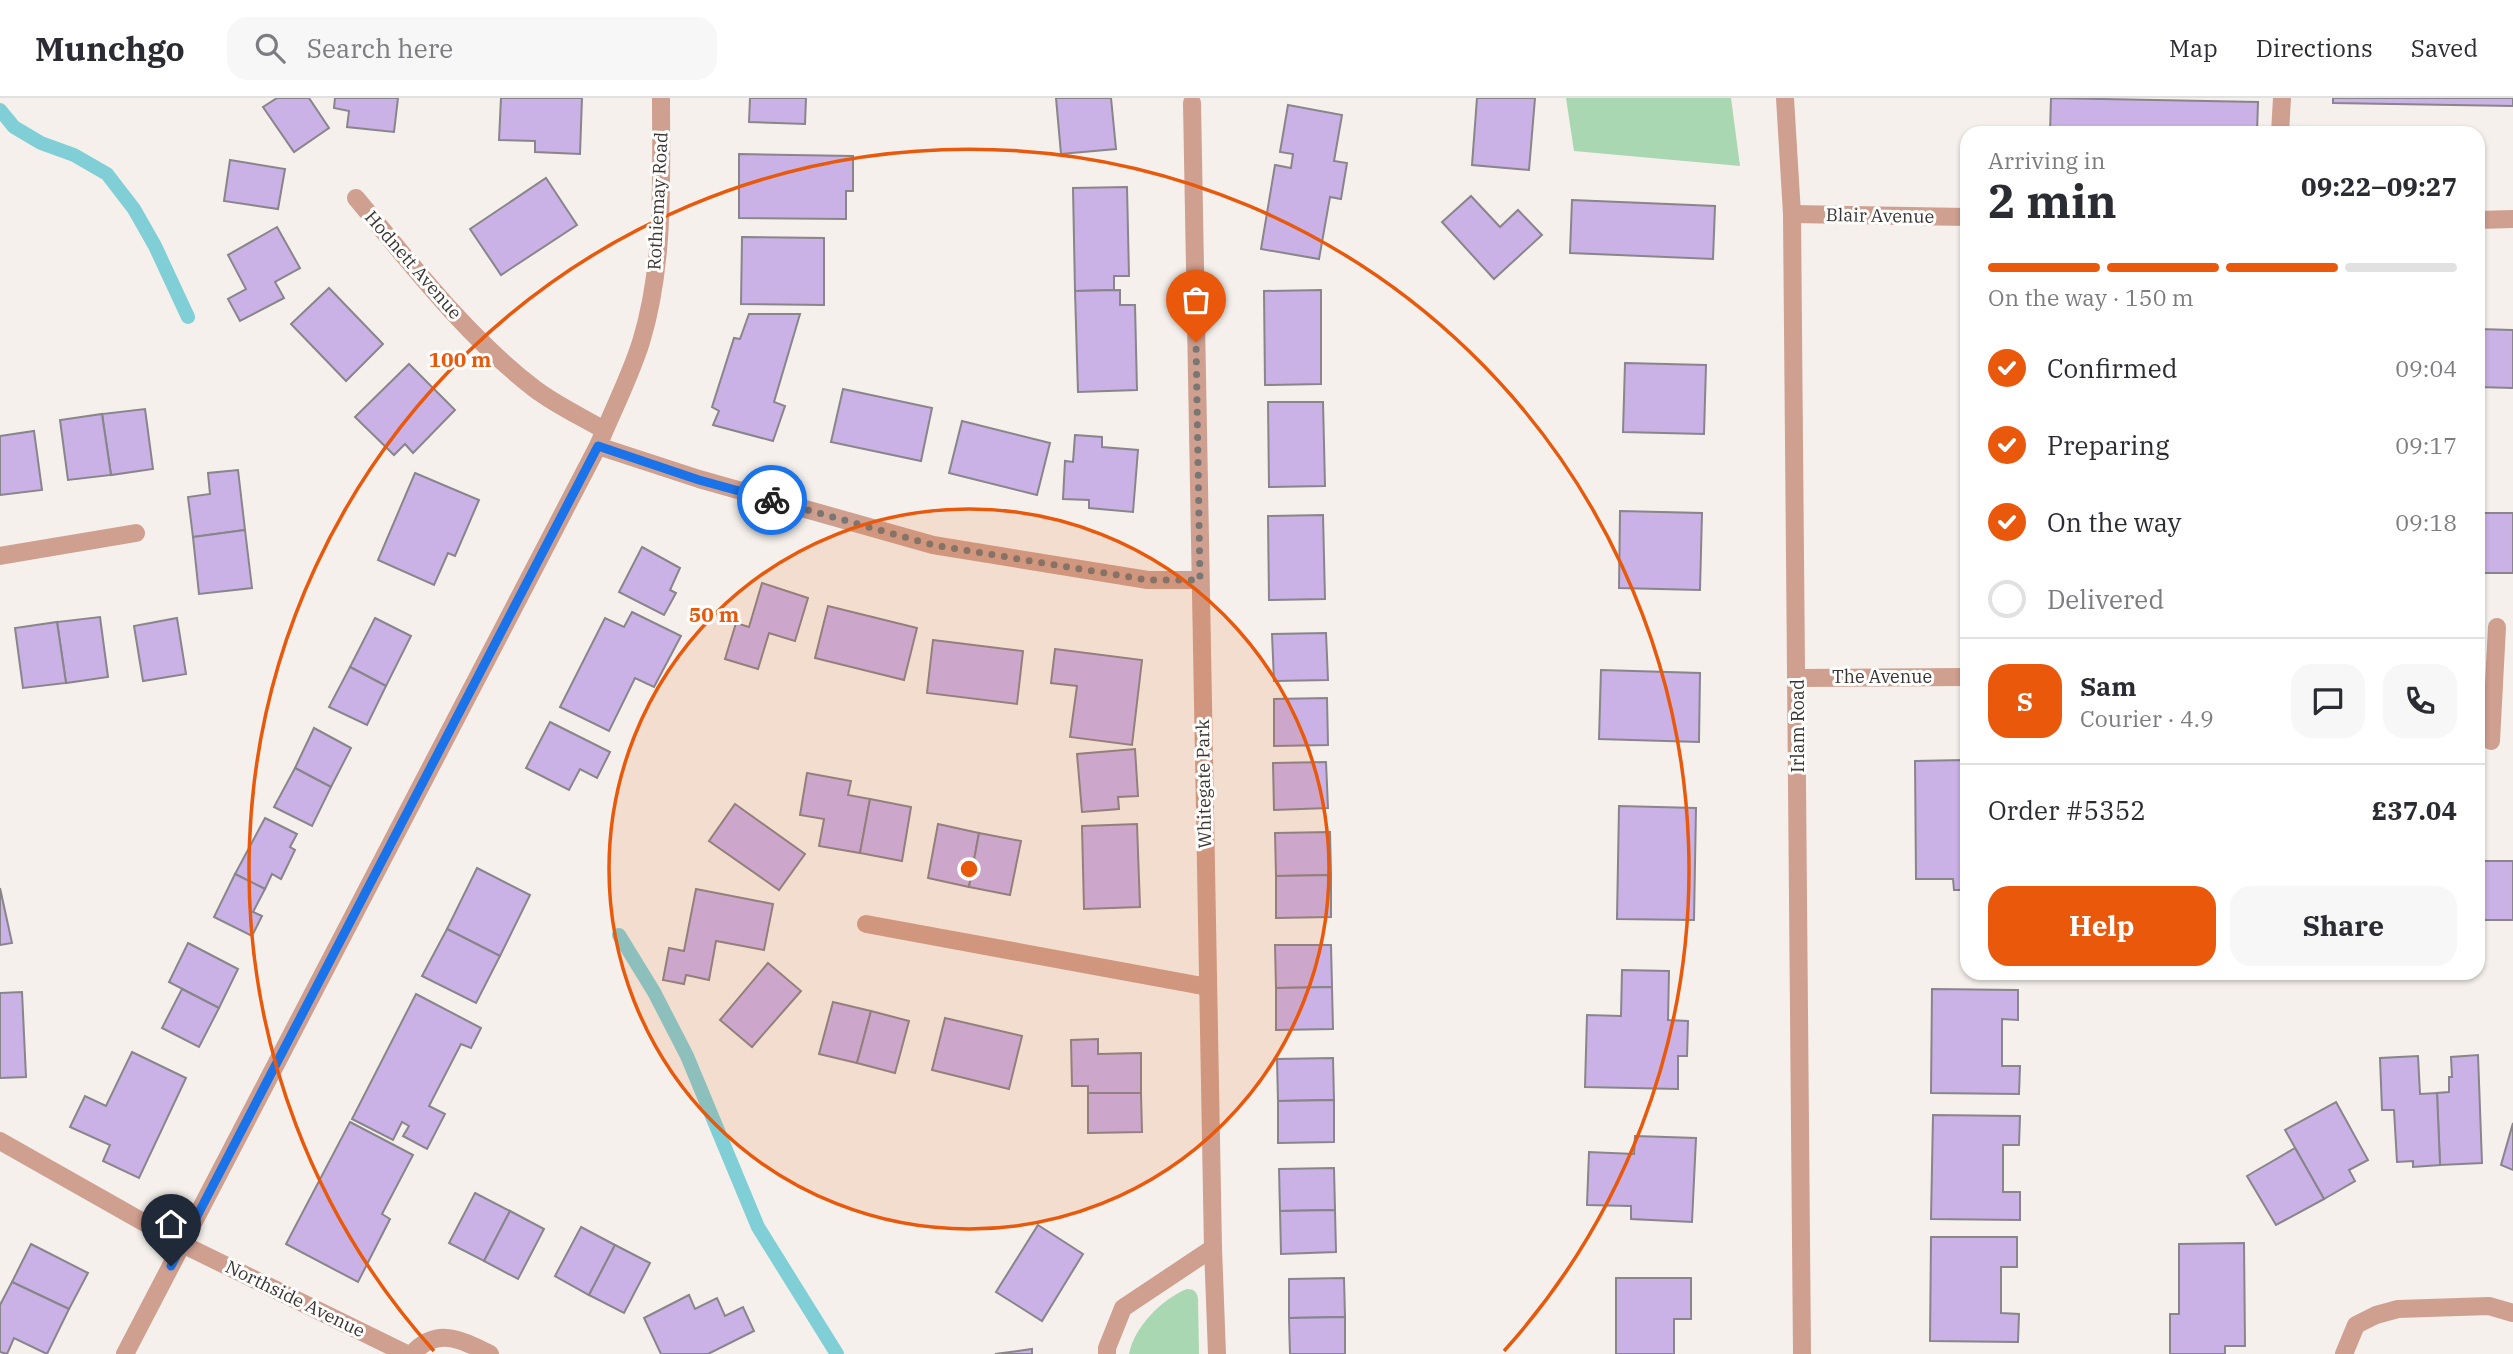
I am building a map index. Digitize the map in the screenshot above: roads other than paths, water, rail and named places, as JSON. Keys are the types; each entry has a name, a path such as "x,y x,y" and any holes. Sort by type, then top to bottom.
{"street":[{"name":"Rothiemay Road","path":"125,1354 601,438 641,342 656,269 661,182 661,98"},
{"name":"Irlam Road","path":"1785,98 1792,215 1802,1354"},
{"path":"2280,126 2282,98"},
{"name":"Whitegate Park","path":"1192,103 1217,1354"},
{"name":"Hodnett Avenue","path":"356,198 440,300 483,343 537,390 601,438"},
{"name":"Blair Avenue","path":"1792,215 1960,217"},
{"path":"2485,220 2513,219"},
{"path":"601,438 699,480 933,545 1148,580 1200,580"},
{"path":"0,556 136,533"},
{"path":"2491,741 2486,673 2497,627"},
{"name":"The Avenue","path":"1798,678 1960,677"},
{"path":"866,924 1208,987"},
{"name":"Northside Avenue","path":"0,1141 182,1244 410,1354 422,1342 440,1338 462,1340 490,1354"},
{"path":"1107,1354 1123,1308 1213,1248"},
{"path":"2344,1354 2356,1325 2376,1315 2398,1309 2489,1306 2513,1312"}],"waterway":[{"path":"0,110 14,127 41,143 74,155 107,174 134,209 155,246 188,317"},
{"path":"619,935 654,992 687,1056 758,1227 837,1354"}]}
